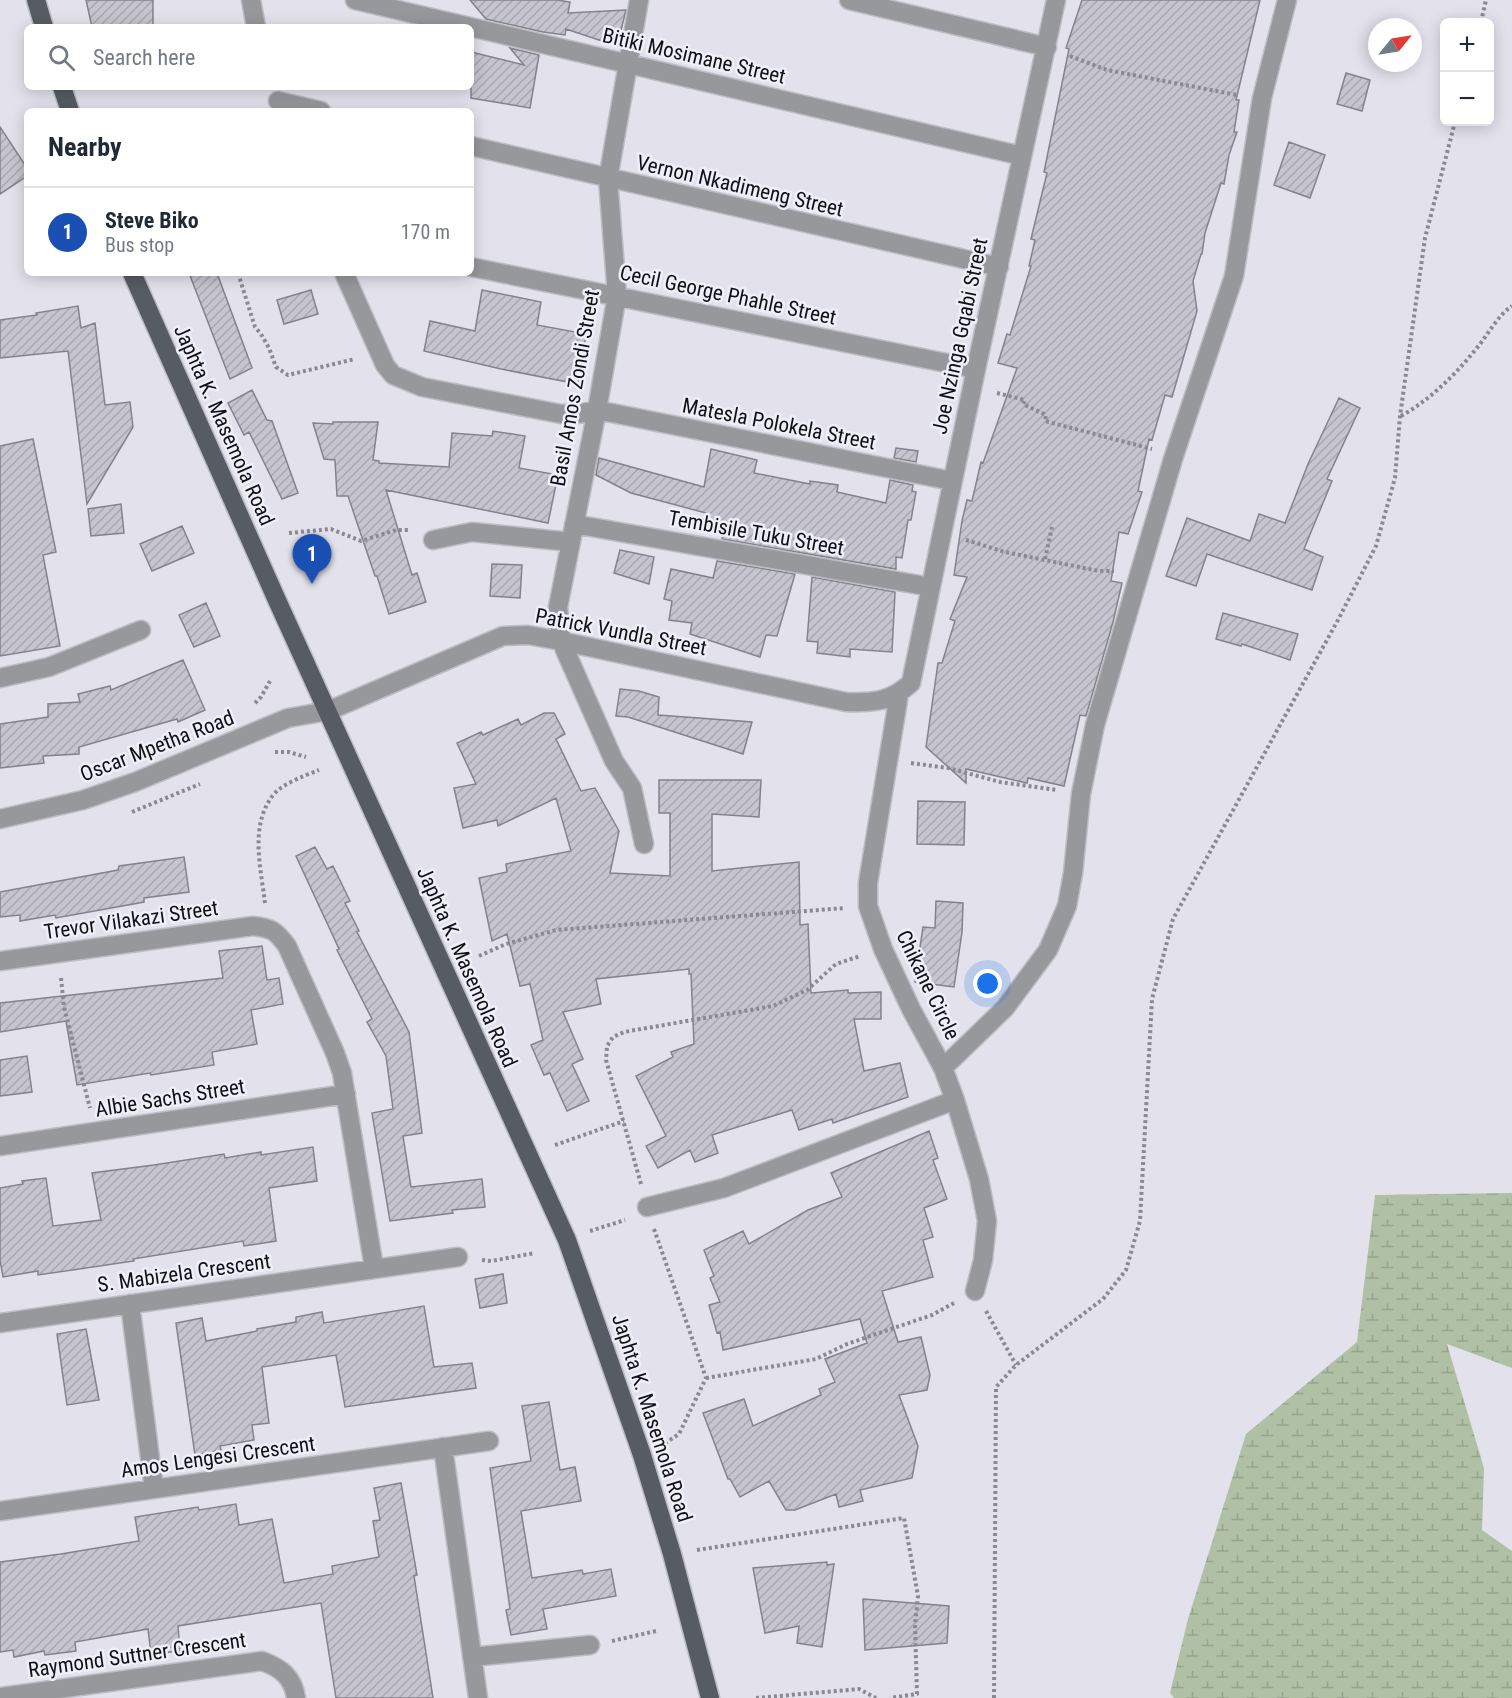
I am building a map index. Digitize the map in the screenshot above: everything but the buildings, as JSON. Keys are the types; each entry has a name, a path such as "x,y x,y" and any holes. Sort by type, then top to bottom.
{"main road":[{"path":"36,0 43,24"},
{"path":"63,90 69,108"},
{"name":"Japhta K. Masemola Road","path":"133,276 276,598 567,1240 642,1455 672,1554 710,1698"}],"street":[{"path":"251,0 255,24"},
{"name":"Bitiki Mosimane Street","path":"355,0 459,24"},
{"name":"Basil Amos Zondi Street","path":"639,0 608,179 616,295 597,410 558,607 561,641 614,761 632,788 644,844"},
{"path":"849,0 1047,47"},
{"name":"Joe Nzinga Gqabi Street","path":"905,688 931,587 1056,0"},
{"path":"943,1068 1005,1008 1048,950 1067,906 1073,873 1081,794 1095,725 1138,572 1233,276 1262,98 1287,0"},
{"name":"Bitiki Mosimane Street","path":"474,28 1022,156"},
{"path":"278,100 309,108"},
{"name":"Vernon Nkadimeng Street","path":"474,147 999,267"},
{"name":"Cecil George Phahle Street","path":"474,268 976,369"},
{"name":"Matesla Polokela Street","path":"345,276 379,352 393,375 422,387 561,414 578,414 597,410 952,481"},
{"name":"Tembisile Tuku Street","path":"574,524 931,587"},
{"path":"433,540 472,532 570,542"},
{"path":"0,678 49,667 141,630"},
{"name":"Patrick Vundla Street","path":"328,711 503,636 528,635 846,702 873,703 905,688"},
{"name":"Chikane Circle","path":"905,688 887,760 868,882 867,906 883,949 943,1068 979,1179 987,1221 983,1260 975,1291"},
{"name":"Oscar Mpetha Road","path":"0,819 36,812 93,796 135,782 288,718 328,711"},
{"name":"Trevor Vilakazi Street","path":"0,961 253,926 268,927"},
{"path":"268,927 279,935 287,946 335,1053 346,1094 374,1268"},
{"name":"Albie Sachs Street","path":"0,1146 346,1094"},
{"path":"647,1207 724,1188 955,1100"},
{"name":"S. Mabizela Crescent","path":"0,1323 458,1257"},
{"path":"130,1304 154,1489"},
{"name":"Amos Lengesi Crescent","path":"0,1511 489,1441"},
{"path":"443,1447 478,1698"},
{"path":"472,1657 591,1645"},
{"name":"Raymond Suttner Crescent","path":"0,1697 262,1661 284,1672 291,1681 296,1698"}],"path":[{"path":"1482,18 1486,0"},
{"path":"1047,47 1107,70 1229,94 1262,98"},
{"path":"994,1698 996,1387 1016,1365 1103,1299 1126,1270 1140,1221 1152,999 1173,919 1333,631 1376,546 1395,478 1400,416 1425,238 1454,126"},
{"path":"239,276 255,327 265,341 276,368 288,375 379,352"},
{"path":"1400,416 1421,405 1437,392 1476,349 1504,311 1512,306"},
{"path":"972,388 1024,400 1023,404 1046,415 1045,421 1149,448 1173,459"},
{"path":"1045,559 1052,527"},
{"path":"289,533 331,529 361,541 396,530 410,530 433,540"},
{"path":"941,537 958,538 1005,552 1099,571 1138,572"},
{"path":"887,760 948,768 1000,782 1081,794"},
{"path":"268,927 258,848 260,821 271,797 280,789 319,770"},
{"path":"479,956 506,944 555,930 867,906"},
{"path":"664,1444 679,1434 706,1378 647,1207 606,1060 607,1046 613,1037 624,1032 773,1006 807,990 836,964 883,949"},
{"path":"58,953 64,1007 97,1131"},
{"path":"555,1145 624,1121"},
{"path":"589,1231 640,1216 647,1207"},
{"path":"458,1257 491,1261 535,1252"},
{"path":"975,1291 1016,1365"},
{"path":"706,1378 816,1359 847,1344 932,1315"},
{"path":"693,1551 904,1518 918,1596 915,1625 917,1694 890,1698"},
{"path":"591,1645 656,1631"},
{"path":"756,1698 859,1689 876,1698"}],"green space":[{"path":"1512,1193 1512,1368 1447,1344 1484,1468 1482,1530 1512,1551 1512,1698 1174,1698 1170,1693 1188,1619 1246,1434 1357,1342 1375,1195"}],"place":[{"name":"Steve Biko","path":"312,584"}]}
